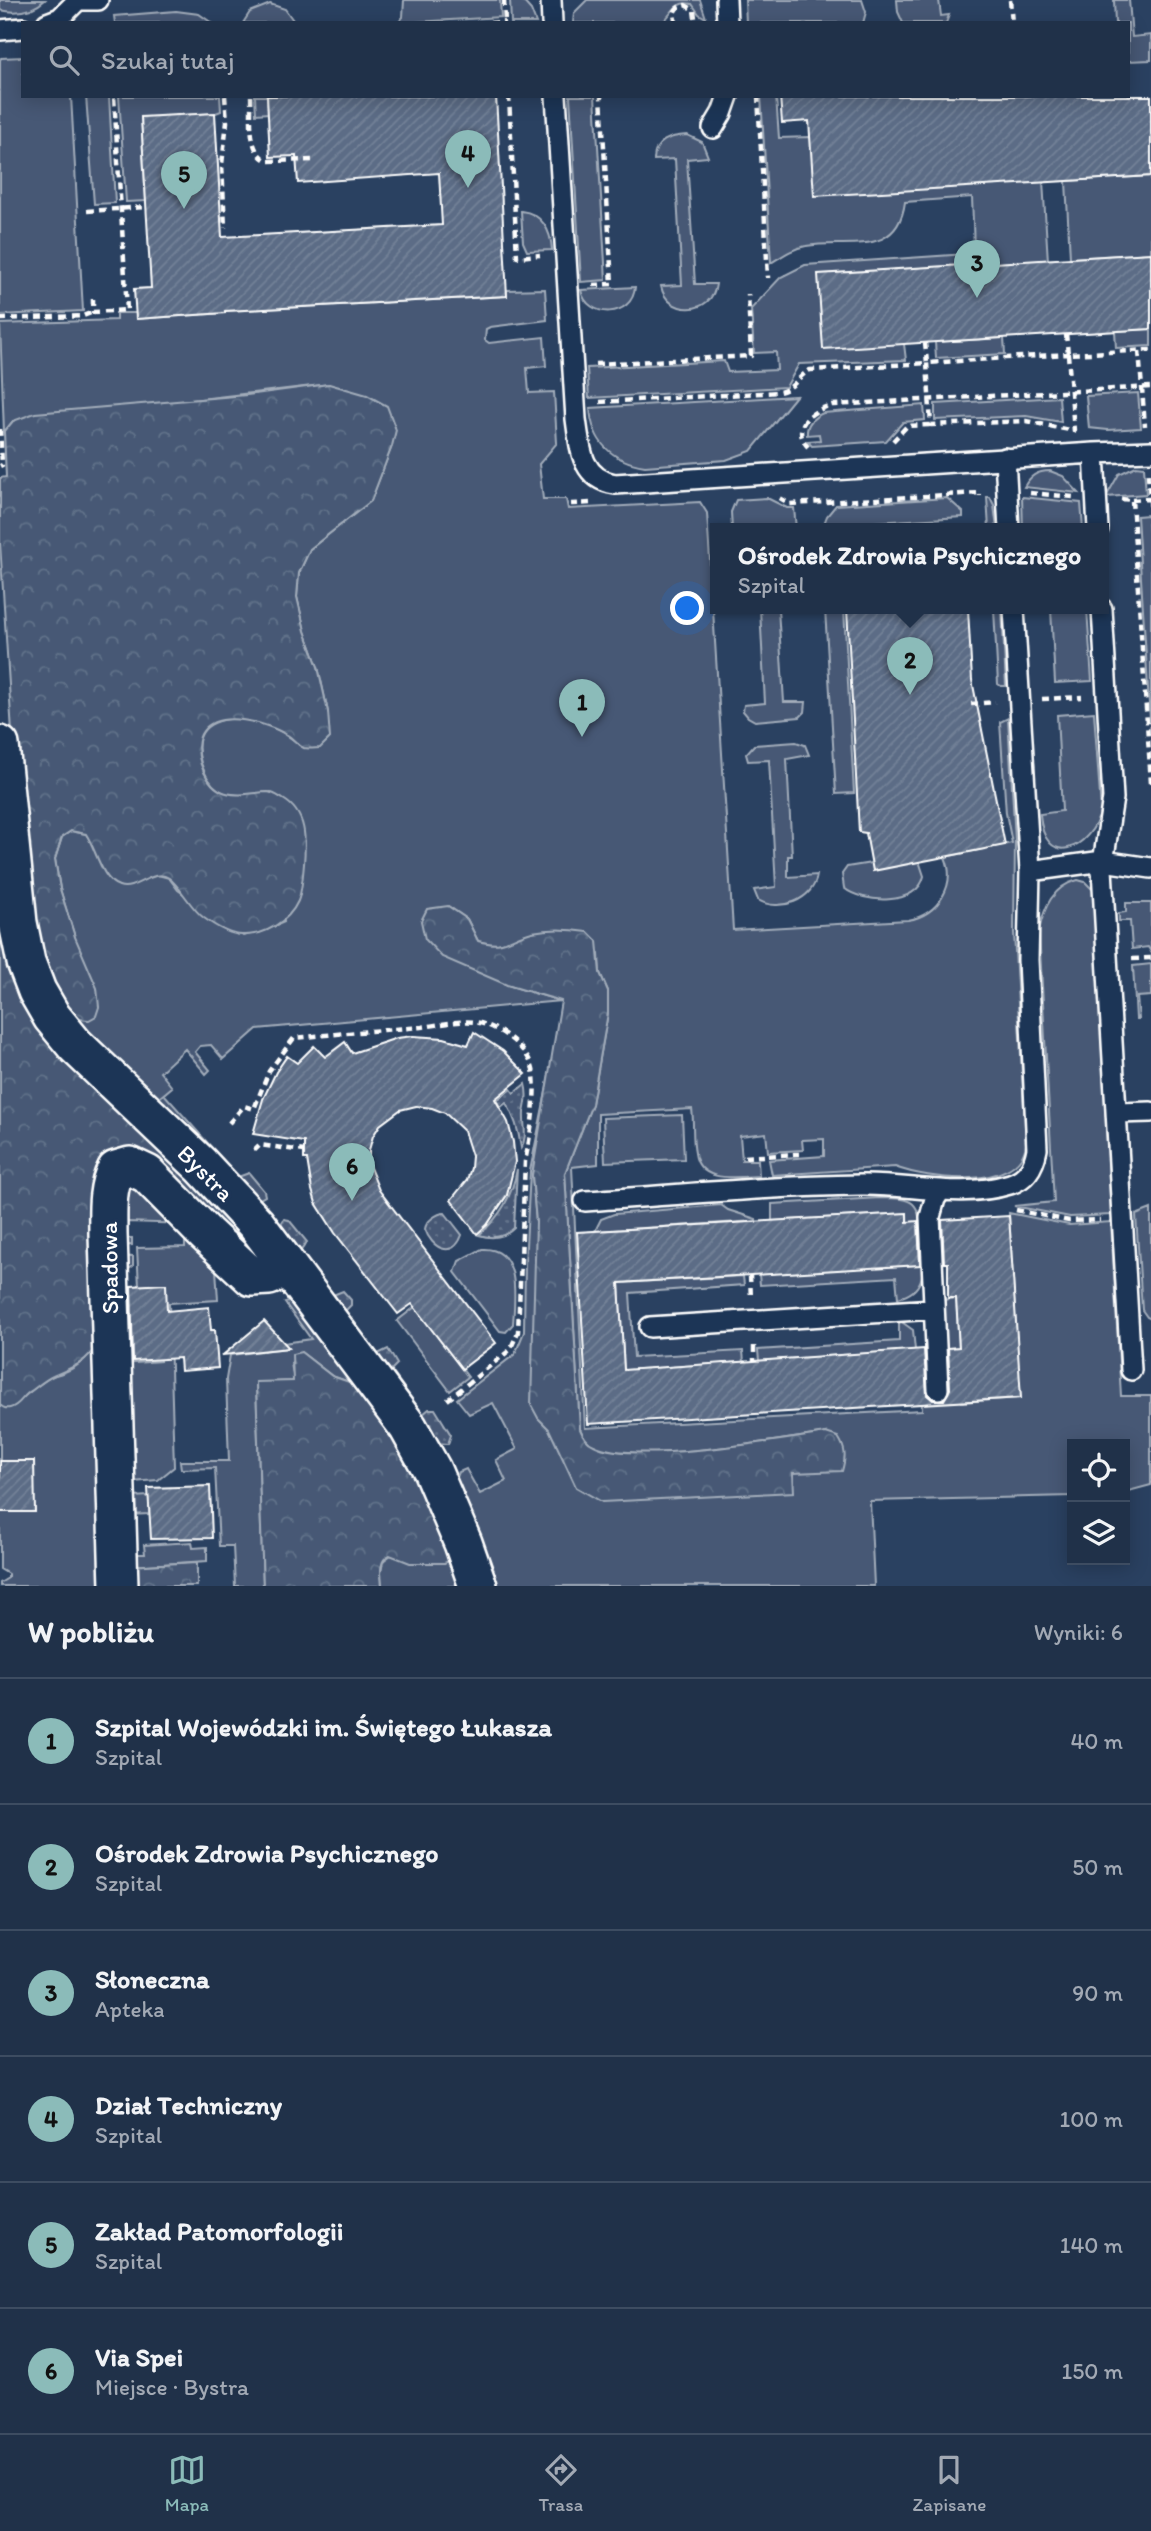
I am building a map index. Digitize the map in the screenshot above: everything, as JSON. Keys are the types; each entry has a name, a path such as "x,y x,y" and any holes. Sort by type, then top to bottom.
{"street":[{"name":"Bystra","path":"0,745 18,923 26,962 37,991 52,1017 75,1045 201,1165 256,1224 408,1427 432,1470 478,1586"},
{"name":"Spadowa","path":"119,1586 108,1247 109,1191 112,1177 116,1170 130,1166 147,1174 252,1277 269,1276 288,1267"}],"lane":[{"path":"52,21 60,18 77,1 98,0"},
{"path":"551,0 552,21"},
{"path":"726,0 727,21"},
{"path":"0,30 21,27"},
{"path":"556,98 575,403 584,462 596,478 615,484 1151,451"},
{"path":"713,128 727,98"},
{"path":"1094,453 1098,523"},
{"path":"1005,458 1009,523"},
{"path":"585,1201 862,1185 961,1191 1010,1184 1021,1179 1035,1162 1037,1138 1028,960 1030,870 1014,614"},
{"path":"1102,614 1113,798 1102,869 1131,1370"},
{"path":"1030,870 1103,861 1151,868"},
{"path":"1117,1113 1151,1112"},
{"path":"938,1389 930,1217 935,1199 941,1190"},
{"path":"650,1327 934,1309"}],"path":[{"path":"504,0 505,21"},
{"path":"1010,0 1012,21"},
{"path":"675,20 676,8 685,5 694,10 692,21"},
{"path":"0,319 83,316 93,312 127,310 114,98"},
{"path":"225,98 227,122 222,164 225,229"},
{"path":"251,98 254,146 262,159 314,160"},
{"path":"509,98 517,257 548,255"},
{"path":"568,287 612,284 601,98"},
{"path":"758,98 768,278"},
{"path":"87,211 146,207"},
{"path":"573,365 751,356 748,294"},
{"path":"93,299 93,312"},
{"path":"888,447 907,426 1026,421 1074,431 1066,334"},
{"path":"925,343 931,425"},
{"path":"575,403 779,392 792,387 810,370 1151,350"},
{"path":"816,452 804,443 802,424 813,412 832,405 1151,387"},
{"path":"0,429 0,466"},
{"path":"1151,499 1151,514"},
{"path":"971,704 1145,693"},
{"path":"1125,960 1151,958"},
{"path":"229,1123 244,1106 254,1109 270,1071 294,1038 475,1022 505,1034 518,1044 533,1067 535,1082 530,1139 525,1161 517,1332 510,1350 445,1402"},
{"path":"254,1151 260,1145 304,1151"},
{"path":"745,1157 799,1154"},
{"path":"1010,1209 1069,1221 1123,1219"}],"green space":[{"path":"0,0 45,0 30,9 12,12 0,10"},
{"path":"404,0 500,0 501,17 400,21 403,17"},
{"path":"510,0 522,0 531,10 535,21 511,21"},
{"path":"587,0 700,0 706,18 699,14 692,4 686,3 675,8 664,21 573,21 574,13"},
{"path":"745,0 862,0 866,12 864,21 746,21"},
{"path":"897,0 939,0 941,16 949,15 947,21 902,21"},
{"path":"1114,0 1129,0 1132,37 1151,35 1151,60 1130,61 1130,21 1115,21"},
{"path":"270,4 285,9 294,21 244,21 250,12"},
{"path":"176,11 199,14 209,21 115,21 114,16"},
{"path":"21,57 21,98 71,98 83,311 0,315 1,58"},
{"path":"86,98 109,98 115,203 94,204"},
{"path":"119,98 220,98 221,111 216,113 141,118 146,201 126,202"},
{"path":"255,98 267,98 268,113 256,114"},
{"path":"570,98 595,98 606,280 581,282"},
{"path":"761,98 776,98 779,138 810,137 1043,181 1048,261 904,344 906,360 799,364 786,387 589,398 587,368 724,361 728,372 777,370 776,352 754,353 751,309 781,277 805,265 967,254 974,249 972,197 905,202 900,220 892,232 881,239 868,243 801,247 771,263"},
{"path":"687,135 702,142 708,157 687,159 695,284 716,284 707,302 690,308 672,303 661,286 682,285 675,159 654,160 657,148 664,140"},
{"path":"1151,176 1151,253 1070,258 1066,181"},
{"path":"521,211 535,215 544,224 550,236 552,250 527,251 523,242"},
{"path":"635,287 627,305 610,311 592,307 581,290"},
{"path":"545,289 547,320 490,327 486,329 485,340 489,343 544,337 546,366 527,368 529,393 554,392 557,443 539,464 543,499 566,499 568,509 700,502 707,513 710,614 713,614 733,930 908,920 928,912 942,897 946,888 948,868 945,857 1012,843 1006,813 1000,722 1008,718 1015,840 1014,933 1026,1144 1020,1159 1007,1170 990,1176 970,1178 948,1178 895,1167 772,1175 769,1160 824,1156 824,1139 802,1140 803,1150 768,1152 766,1133 740,1136 742,1160 758,1160 759,1176 720,1176 704,1170 698,1163 694,1147 692,1109 598,1114 598,1164 572,1167 585,1428 922,1410 921,1378 927,1403 949,1401 943,1300 956,1298 962,1402 1020,1398 1009,1213 1069,1225 1111,1222 1121,1396 1151,1396 1151,1485 1130,1491 1130,1439 1067,1439 1067,1496 870,1501 874,1586 493,1586 456,1489 456,1479 459,1472 466,1469 480,1494 506,1481 496,1460 517,1449 493,1403 469,1414 457,1399 515,1354 524,1332 530,1171 548,1082 532,1175 536,1222 538,1418 549,1429 558,1446 793,1492 792,1473 826,1433 707,1449 639,1453 594,1446 581,1432 565,1173 592,1104 608,1013 608,991 600,973 599,954 513,940 494,945 478,941 467,919 448,906 507,985 561,1001 257,1029 223,1059 211,1045 200,1046 195,1052 210,1070 206,1074 185,1049 160,1072 172,1087 152,1104 70,1024 75,937 60,889 55,859 62,837 71,831 86,834 103,869 147,879 158,875 169,878 178,890 243,936 284,922 271,792 237,795 224,793 216,787 201,763 201,736 206,728 215,723 225,720 250,720 274,728 304,748 328,712 297,597 299,573 310,549 371,501 392,446 329,384 13,421 4,432 0,324 116,320 116,313 136,313 137,319 225,311 507,296 507,290"},
{"path":"1151,329 1151,346 1116,348 1115,331"},
{"path":"1004,338 1005,354 936,358 935,342"},
{"path":"329,384 367,395 387,406 396,430 371,501 310,549 299,573 297,597 305,631 318,667 328,712 330,738 320,748 304,748 279,730 232,719 210,724 203,731 198,746 204,773 221,791 233,794 270,792 283,799 297,812 303,827 305,845 298,901 289,915 267,930 251,935 232,933 217,927 199,914 173,882 163,875 151,877 132,886 113,883 86,834 71,831 62,837 55,859 60,889 75,937 97,988 99,1007 96,1016 89,1020 77,1019 68,1014 39,965 18,827 0,543 0,478 6,477 4,432 13,421 35,413 247,395"},
{"path":"1138,393 1141,428 1089,428 1086,396"},
{"path":"796,396 751,451 726,460 645,466 623,460 606,448 595,431 590,408"},
{"path":"1059,397 1061,422 1026,416 935,420 935,404"},
{"path":"924,405 925,420 903,422 886,441 812,446 807,441 820,440 819,434 807,435 807,431 811,421 823,413"},
{"path":"1136,466 1144,467 1146,494 1106,497 1119,474"},
{"path":"1050,471 1063,476 1079,493 1024,487 1034,475"},
{"path":"987,497 990,497 994,505 996,523 989,523"},
{"path":"1022,497 1081,503 1083,523 1023,523"},
{"path":"767,498 787,508 794,508 795,523 732,523 731,512 736,500"},
{"path":"947,498 963,512 963,517 824,523 836,505"},
{"path":"1148,515 1151,567 1151,735 1137,516"},
{"path":"760,614 778,614 784,702 806,702 805,712 800,717 755,721 743,711 744,705 765,703"},
{"path":"825,614 844,614 854,793 836,794"},
{"path":"994,614 1002,614 1006,686 998,684"},
{"path":"1051,614 1087,614 1092,681 1055,683"},
{"path":"1094,712 1101,810 1088,835 1068,848 1058,848 1050,843 1043,832 1040,814 1062,811 1057,715"},
{"path":"796,742 805,745 809,755 787,759 792,856 788,856 788,877 817,875 814,884 803,897 785,904 766,904 758,900 754,890 776,887 769,760 748,761 746,754 754,745"},
{"path":"908,857 918,858 924,876 920,886 912,893 889,899 876,899 844,888 842,874 847,867"},
{"path":"1078,880 1085,882 1093,890 1111,1215 1070,1217 1014,1206 1054,1202 1039,931 1044,914 1056,892"},
{"path":"1126,903 1151,903 1151,952 1148,947 1132,949 1130,921 1119,921 1119,913 1126,912"},
{"path":"448,906 467,919 478,941 502,943 532,932 560,929 588,932 597,941 600,973 608,991 608,1013 592,1104 565,1173 580,1429 585,1438 594,1445 613,1451 639,1453 707,1449 826,1433 838,1437 843,1445 845,1457 842,1471 793,1473 794,1492 602,1502 576,1487 549,1429 538,1418 531,1405 536,1222 532,1175 561,1001 507,985 442,957 425,939 421,921 427,909"},
{"path":"0,911 4,941 263,1260 257,1265 130,1158 97,1345 82,1361 48,1379 16,1405 7,1408 0,1405"},
{"path":"1151,964 1151,996 1137,997 1139,1019 1136,1019 1133,966"},
{"path":"525,1084 525,1135 521,1148 512,1114 506,1103 501,1107 497,1100 511,1089 514,1093"},
{"path":"164,1094 238,1177 249,1173 265,1196 258,1200 152,1104"},
{"path":"682,1115 684,1159 605,1162 603,1118"},
{"path":"517,1169 514,1228 498,1237 479,1235 504,1205"},
{"path":"128,1172 143,1178 186,1224 127,1222 126,1238 132,1238 132,1245 120,1246 120,1256 133,1257 133,1266 120,1276 122,1364 160,1361 157,1305 166,1304 166,1285 139,1286 137,1248 185,1247 185,1236 194,1236 223,1263 234,1287 216,1269 218,1300 169,1303 174,1467 158,1480 132,1482 133,1497 149,1496 149,1514 128,1515 122,1512 113,1206 117,1182"},
{"path":"901,1199 913,1204 919,1215 921,1235 908,1236 907,1213 772,1221 772,1204"},
{"path":"721,1205 756,1221 595,1231 601,1219 614,1214"},
{"path":"1151,1209 1151,1319 1142,1310 1136,1215"},
{"path":"445,1213 462,1235 458,1243 448,1249 437,1246 425,1229 432,1218"},
{"path":"284,1219 289,1220 307,1242 300,1252 333,1295 343,1291 351,1300 351,1305 345,1311 378,1354 388,1349 397,1364 391,1370 423,1414 429,1409 435,1409 451,1435 448,1444 436,1443 279,1228"},
{"path":"482,1249 504,1256 513,1276 513,1324 506,1332 500,1331 455,1272 459,1261"},
{"path":"908,1250 923,1250 921,1280 913,1291 898,1298 896,1277 760,1285 759,1274"},
{"path":"743,1276 744,1285 630,1293 634,1357 743,1351 744,1362 624,1370 619,1283"},
{"path":"293,1301 355,1384 332,1376 301,1352 291,1363 294,1381 256,1383 263,1586 235,1586 233,1546 219,1546 215,1468 181,1469 180,1461 229,1461 226,1379 230,1355 288,1348 284,1343 311,1339 285,1303"},
{"path":"415,1307 468,1377 450,1391 397,1321"},
{"path":"899,1320 913,1330 915,1350 759,1361 758,1350 899,1341"},
{"path":"97,1345 114,1586 0,1586 0,1583 8,1578 8,1574 0,1569 0,1405 6,1408 52,1376 73,1368"},
{"path":"301,1352 332,1376 355,1384 404,1452 451,1556 449,1561 410,1563 390,1555 382,1564 382,1586 263,1586 256,1382 293,1381 292,1354"},
{"path":"192,1542 193,1548 207,1547 207,1561 130,1566 136,1554 145,1554 144,1545"},
{"path":"391,1555 402,1559 444,1563 451,1556 462,1586 382,1586 383,1561"},
{"path":"197,1562 197,1586 131,1586 130,1566"}],"building":[{"path":"1151,96 1151,176 814,196 809,121 782,123 780,98"},
{"path":"267,98 496,98 507,296 225,311 136,319 134,289 151,288 141,117 215,113 222,237 442,225 439,173 298,183 296,156 270,157"},
{"path":"1151,253 1151,329 823,349 818,274"},
{"path":"847,614 968,614 972,680 1005,845 873,871 866,833 859,832"},
{"path":"474,1032 503,1051 526,1074 495,1099 508,1122 515,1162 507,1195 487,1225 477,1234 451,1200 467,1180 472,1156 464,1131 445,1113 416,1106 400,1110 380,1125 369,1150 369,1165 379,1190 496,1343 462,1369 412,1304 398,1314 335,1233 316,1203 307,1159 304,1159 304,1142 253,1134 263,1099 287,1056 297,1063 314,1046 325,1057 345,1042 352,1053 397,1038 413,1036 444,1038 468,1045"},
{"path":"907,1213 907,1222 918,1221 920,1265 619,1283 624,1370 924,1349 927,1395 933,1400 944,1400 950,1389 948,1348 959,1347 956,1298 948,1298 948,1263 944,1263 942,1220 1009,1216 1021,1398 588,1424 577,1232"},
{"path":"166,1284 167,1311 209,1307 211,1330 215,1330 218,1368 181,1371 180,1358 133,1361 131,1286"},
{"path":"264,1321 289,1348 223,1355"},
{"path":"0,1461 34,1461 35,1512 0,1512"},
{"path":"210,1486 212,1538 151,1539 148,1488"}],"place":[{"name":"Dział Techniczny","path":"468,188"},
{"name":"Zakład Patomorfologii","path":"184,209"},
{"name":"Słoneczna","path":"977,298"},
{"name":"Ośrodek Zdrowia Psychicznego","path":"910,695"},
{"name":"Szpital Wojewódzki im. Świętego Łukasza","path":"582,737"},
{"name":"Via Spei","path":"352,1201"}]}
